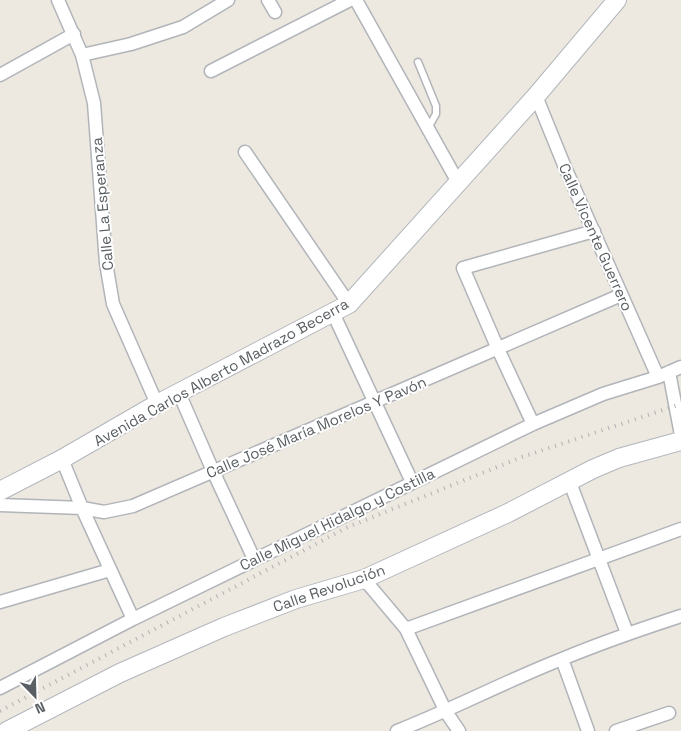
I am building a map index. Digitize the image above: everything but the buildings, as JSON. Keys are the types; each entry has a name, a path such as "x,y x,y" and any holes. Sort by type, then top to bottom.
{"street":[{"name":"Calle La Esperanza","path":"58,0 82,55 94,103 106,263 114,304 157,404"},
{"path":"82,55 131,44 183,26 228,0"},
{"path":"268,0 275,12"},
{"path":"212,71 350,0"},
{"path":"356,0 459,184"},
{"name":"Avenida Carlos Alberto Madrazo Becerra","path":"0,491 62,459 157,404 349,304 459,184 617,0"},
{"path":"0,75 74,34"},
{"name":"Calle Vicente Guerrero","path":"536,96 564,165 622,295 663,375 681,435"},
{"path":"245,152 349,304"},
{"path":"533,424 464,268 594,231"},
{"name":"Calle José María Morelos Y Pavón","path":"0,506 82,508 104,512 133,506 622,295"},
{"path":"333,313 412,482"},
{"name":"Calle Miguel Hidalgo y Costilla","path":"0,688 254,559 533,424 603,394 663,375 681,367"},
{"path":"179,393 254,559"},
{"name":"Calle Revolución","path":"7,731 120,673 224,626 296,599 364,578 508,514 569,480 618,458 681,441"},
{"path":"62,459 82,508 133,619"},
{"path":"569,480 627,633"},
{"path":"406,629 681,529"},
{"path":"0,602 110,570"},
{"path":"364,578 406,629 446,712 459,731"},
{"path":"397,731 446,712 470,699 562,659 627,633 681,616"},
{"path":"562,659 588,731"},
{"path":"616,731 669,713"}],"lane":[{"path":"418,62 436,106 436,114 428,128"}],"railway":[{"path":"0,711 348,527 522,457 681,404"}]}
